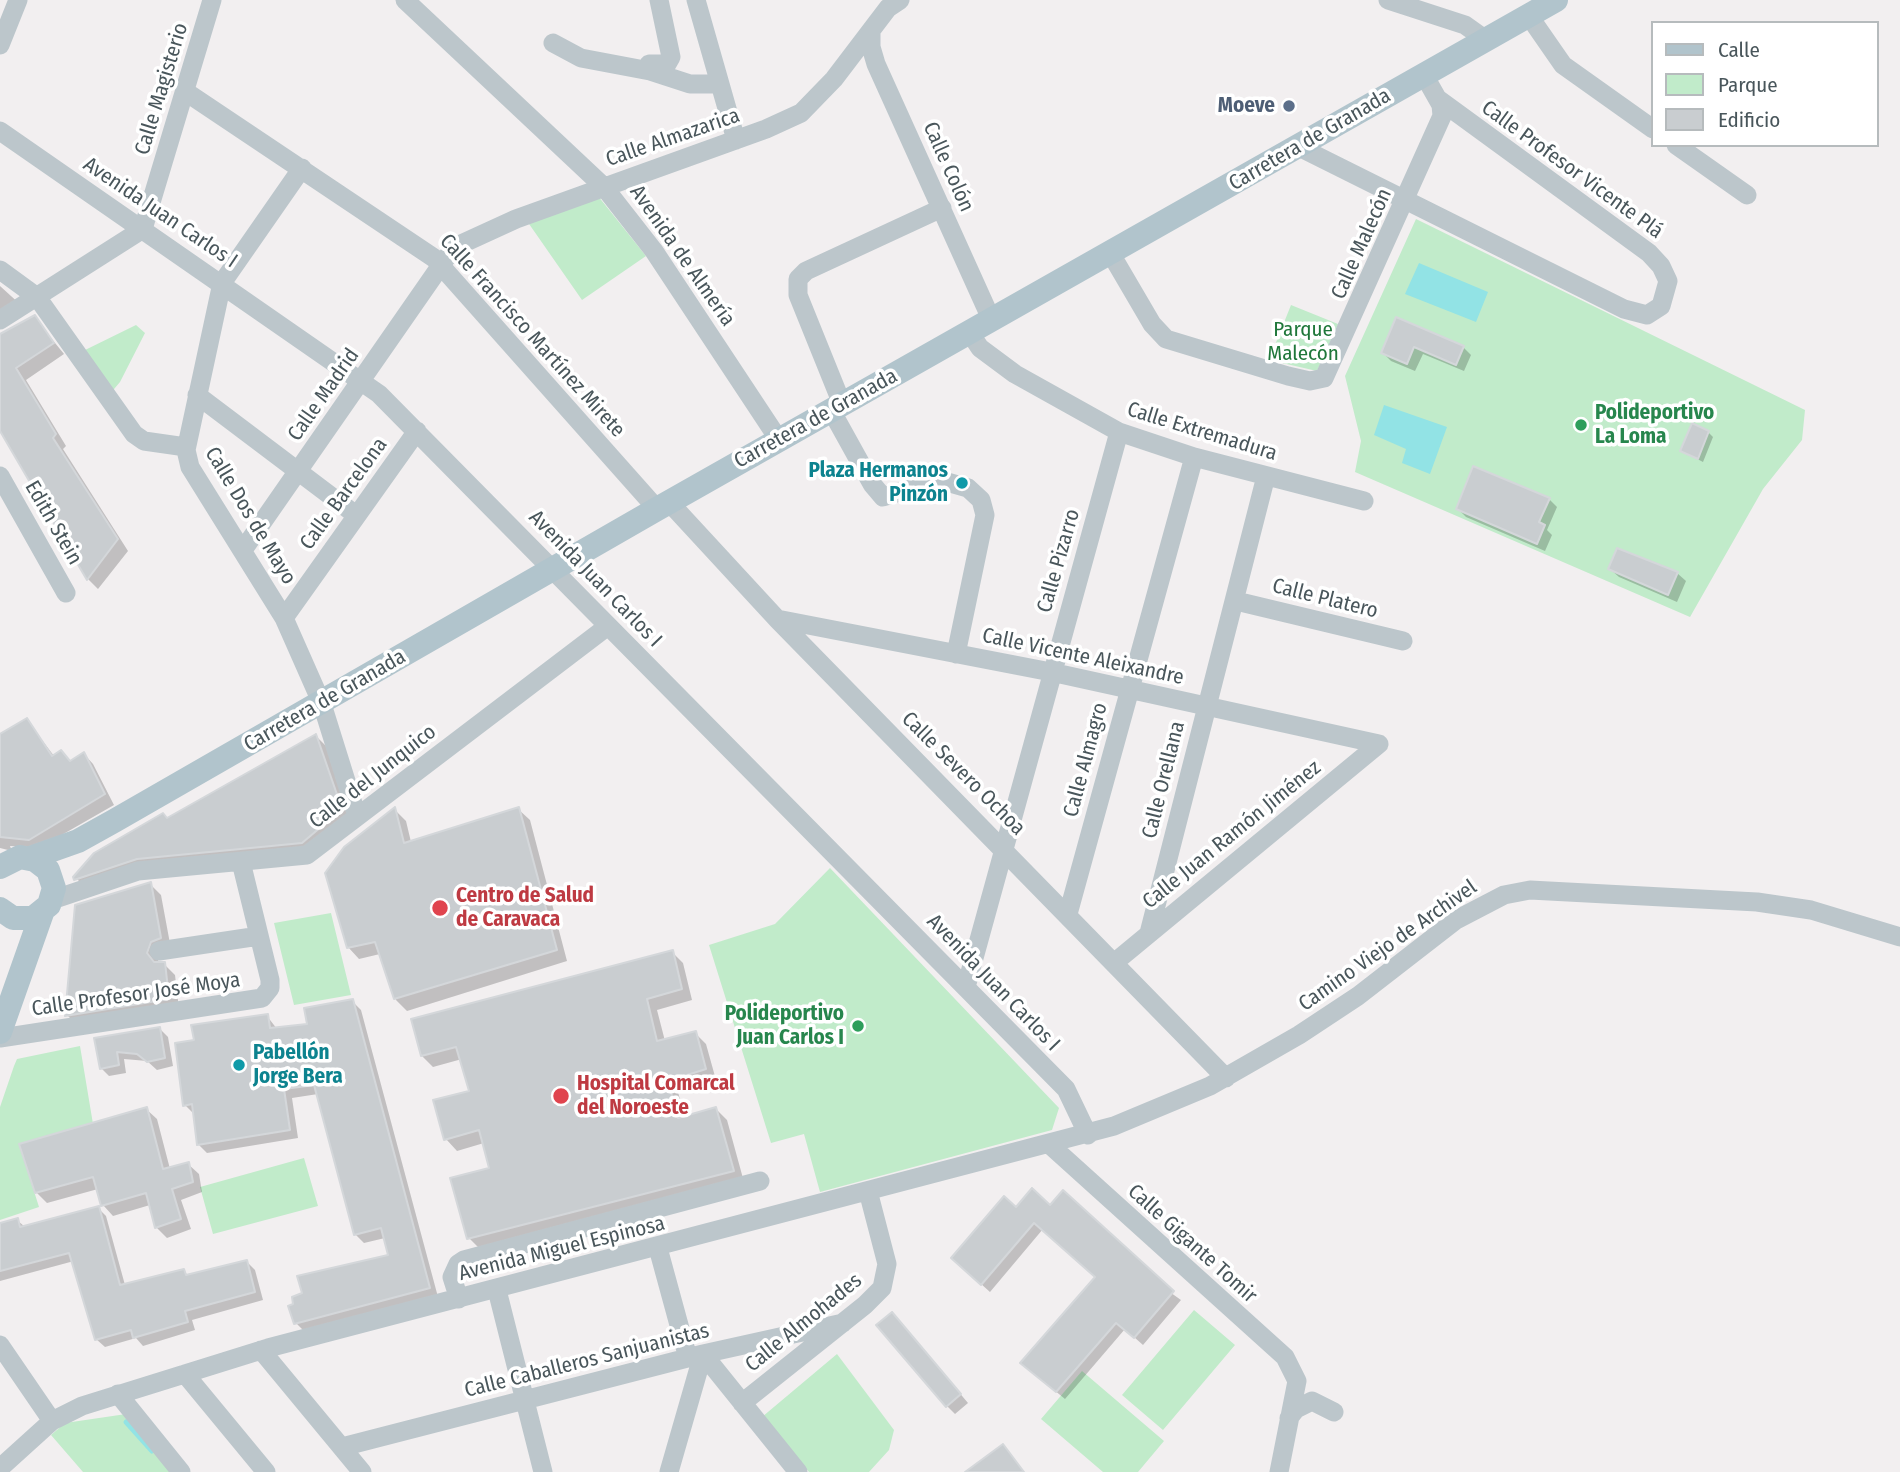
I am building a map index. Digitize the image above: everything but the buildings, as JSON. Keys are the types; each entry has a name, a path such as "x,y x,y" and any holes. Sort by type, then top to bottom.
{"main road":[{"name":"Carretera de Granada","path":"1,866 20,857 30,858 78,841 1556,0"},
{"name":"Carretera de Granada","path":"0,1035 17,978 59,866 78,841"},
{"path":"4,912 23,919 49,897 44,866 30,858"},
{"path":"4,912 16,933 17,978"}],"street":[{"path":"0,45 18,0"},
{"name":"Calle Magisterio","path":"143,229 212,0"},
{"name":"Avenida de Almería","path":"405,0 604,187 654,251 779,440"},
{"path":"650,71 649,64 667,64 671,57 659,0"},
{"path":"696,0 736,140"},
{"path":"1388,0 1419,5 1465,25 1486,40"},
{"name":"Calle Almazarica","path":"441,265 467,239 802,113 834,79 871,31 888,3"},
{"path":"1529,16 1563,65 1652,128"},
{"name":"Calle Colón","path":"871,31 871,47 876,64 992,321"},
{"path":"553,43 581,58 650,71 690,84 719,84"},
{"path":"1424,75 1443,111 1441,121"},
{"name":"Calle Francisco Martínez Mirete","path":"186,92 417,244 441,265 663,506"},
{"name":"Calle Profesor Vicente Plá","path":"1406,201 1631,312 1647,315 1654,312 1665,299 1668,282 1666,274 1649,253 1438,99"},
{"path":"1441,121 1449,116 1460,116"},
{"name":"Calle Malecón","path":"1111,254 1152,324 1166,339 1288,376 1318,381 1324,378 1333,364 1441,121"},
{"name":"Avenida Juan Carlos I","path":"0,131 362,381 554,569 1066,1089 1088,1135"},
{"path":"1298,147 1406,201"},
{"path":"1679,147 1747,195"},
{"name":"Calle Dos de Mayo","path":"302,168 222,284 186,447 190,467 284,618 322,704 357,816"},
{"path":"942,208 806,271 797,282 798,295 837,407 872,484 883,497 940,480 968,488 981,500 985,515 956,653"},
{"path":"0,320 143,229"},
{"name":"Calle Madrid","path":"243,550 441,265"},
{"path":"0,270 37,298 134,434 144,441 186,447"},
{"name":"Calle Extremadura","path":"970,333 980,348 1015,374 1119,432 1194,457 1364,501"},
{"path":"197,395 356,515"},
{"name":"Calle Barcelona","path":"284,618 417,432"},
{"name":"Calle Pizarro","path":"966,987 1119,432"},
{"name":"Calle Almagro","path":"1068,914 1194,457"},
{"name":"Edith Stein","path":"0,476 66,593"},
{"name":"Calle Orellana","path":"1149,933 1266,476"},
{"name":"Calle Severo Ochoa","path":"663,506 1003,847 1226,1078"},
{"name":"Calle Platero","path":"1236,601 1403,641"},
{"name":"Calle Vicente Aleixandre","path":"777,619 1051,672 1379,744"},
{"name":"Calle del Junquico","path":"49,897 138,871 307,855 608,626"},
{"name":"Calle Juan Ramón Jiménez","path":"1115,962 1379,744"},
{"name":"Calle Profesor José Moya","path":"0,1035 262,998 270,988 241,862"},
{"name":"Camino Viejo de Archivel","path":"1088,1135 1226,1078 1331,1015 1463,916 1494,899 1517,892 1583,892 1757,902 1811,910 1900,937"},
{"path":"159,951 259,936"},
{"name":"Avenida Miguel Espinosa","path":"0,1468 52,1421 118,1394 261,1350 1088,1135"},
{"name":"Calle Gigante Tomir","path":"1049,1144 1285,1357 1296,1377 1334,1412 1312,1401 1296,1409 1287,1421"},
{"path":"459,1299 452,1277 458,1264 464,1261 760,1181"},
{"name":"Calle Almohades","path":"742,1403 883,1288 887,1264 868,1191"},
{"path":"658,1248 695,1356 742,1403 798,1472"},
{"path":"497,1290 543,1472"},
{"name":"Calle Caballeros Sanjuanistas","path":"342,1447 695,1356 843,1323"},
{"path":"0,1345 52,1421"},
{"path":"261,1350 362,1472"},
{"path":"669,1472 695,1356"},
{"path":"185,1374 266,1472"},
{"path":"1279,1472 1296,1377"},
{"path":"118,1394 181,1472"}],"green space":[{"path":"598,196 646,256 582,300 527,221"},
{"name":"Polideportivo La Loma","path":"1416,219 1805,410 1802,440 1763,489 1690,617 1355,472 1361,441 1345,376"},
{"name":"Parque Malecón","path":"1291,305 1338,324 1317,371 1269,360"},
{"path":"136,325 145,333 120,382 109,395 81,352"},
{"name":"Polideportivo Juan Carlos I","path":"830,868 1059,1108 1052,1130 820,1192 804,1134 771,1143 709,945 775,924"},
{"path":"331,913 351,995 294,1005 274,923"},
{"path":"80,1046 93,1124 19,1144 39,1207 0,1220 0,1107 17,1059"},
{"path":"304,1158 318,1206 213,1234 200,1187"},
{"path":"1194,1310 1235,1345 1163,1430 1122,1395"},
{"path":"837,1354 894,1430 889,1450 869,1472 809,1472 762,1417"},
{"path":"1082,1371 1164,1441 1138,1472 1103,1472 1041,1419"},
{"path":"133,1413 181,1472 83,1472 51,1435 65,1423"}],"water":[{"path":"1419,263 1488,292 1476,322 1405,294"},
{"path":"1384,405 1447,427 1430,474 1402,463 1406,449 1374,435"}],"waterway":[{"path":"126,1422 152,1451"}],"place":[{"name":"Moeve","path":"1289,106"},
{"name":"Polideportivo La Loma","path":"1581,425"},
{"name":"Plaza Hermanos Pinzón","path":"962,483"},
{"name":"Centro de Salud de Caravaca","path":"440,908"},
{"name":"Polideportivo Juan Carlos I","path":"858,1026"},
{"name":"Pabellón Jorge Bera","path":"239,1065"},
{"name":"Hospital Comarcal del Noroeste","path":"561,1096"}]}
